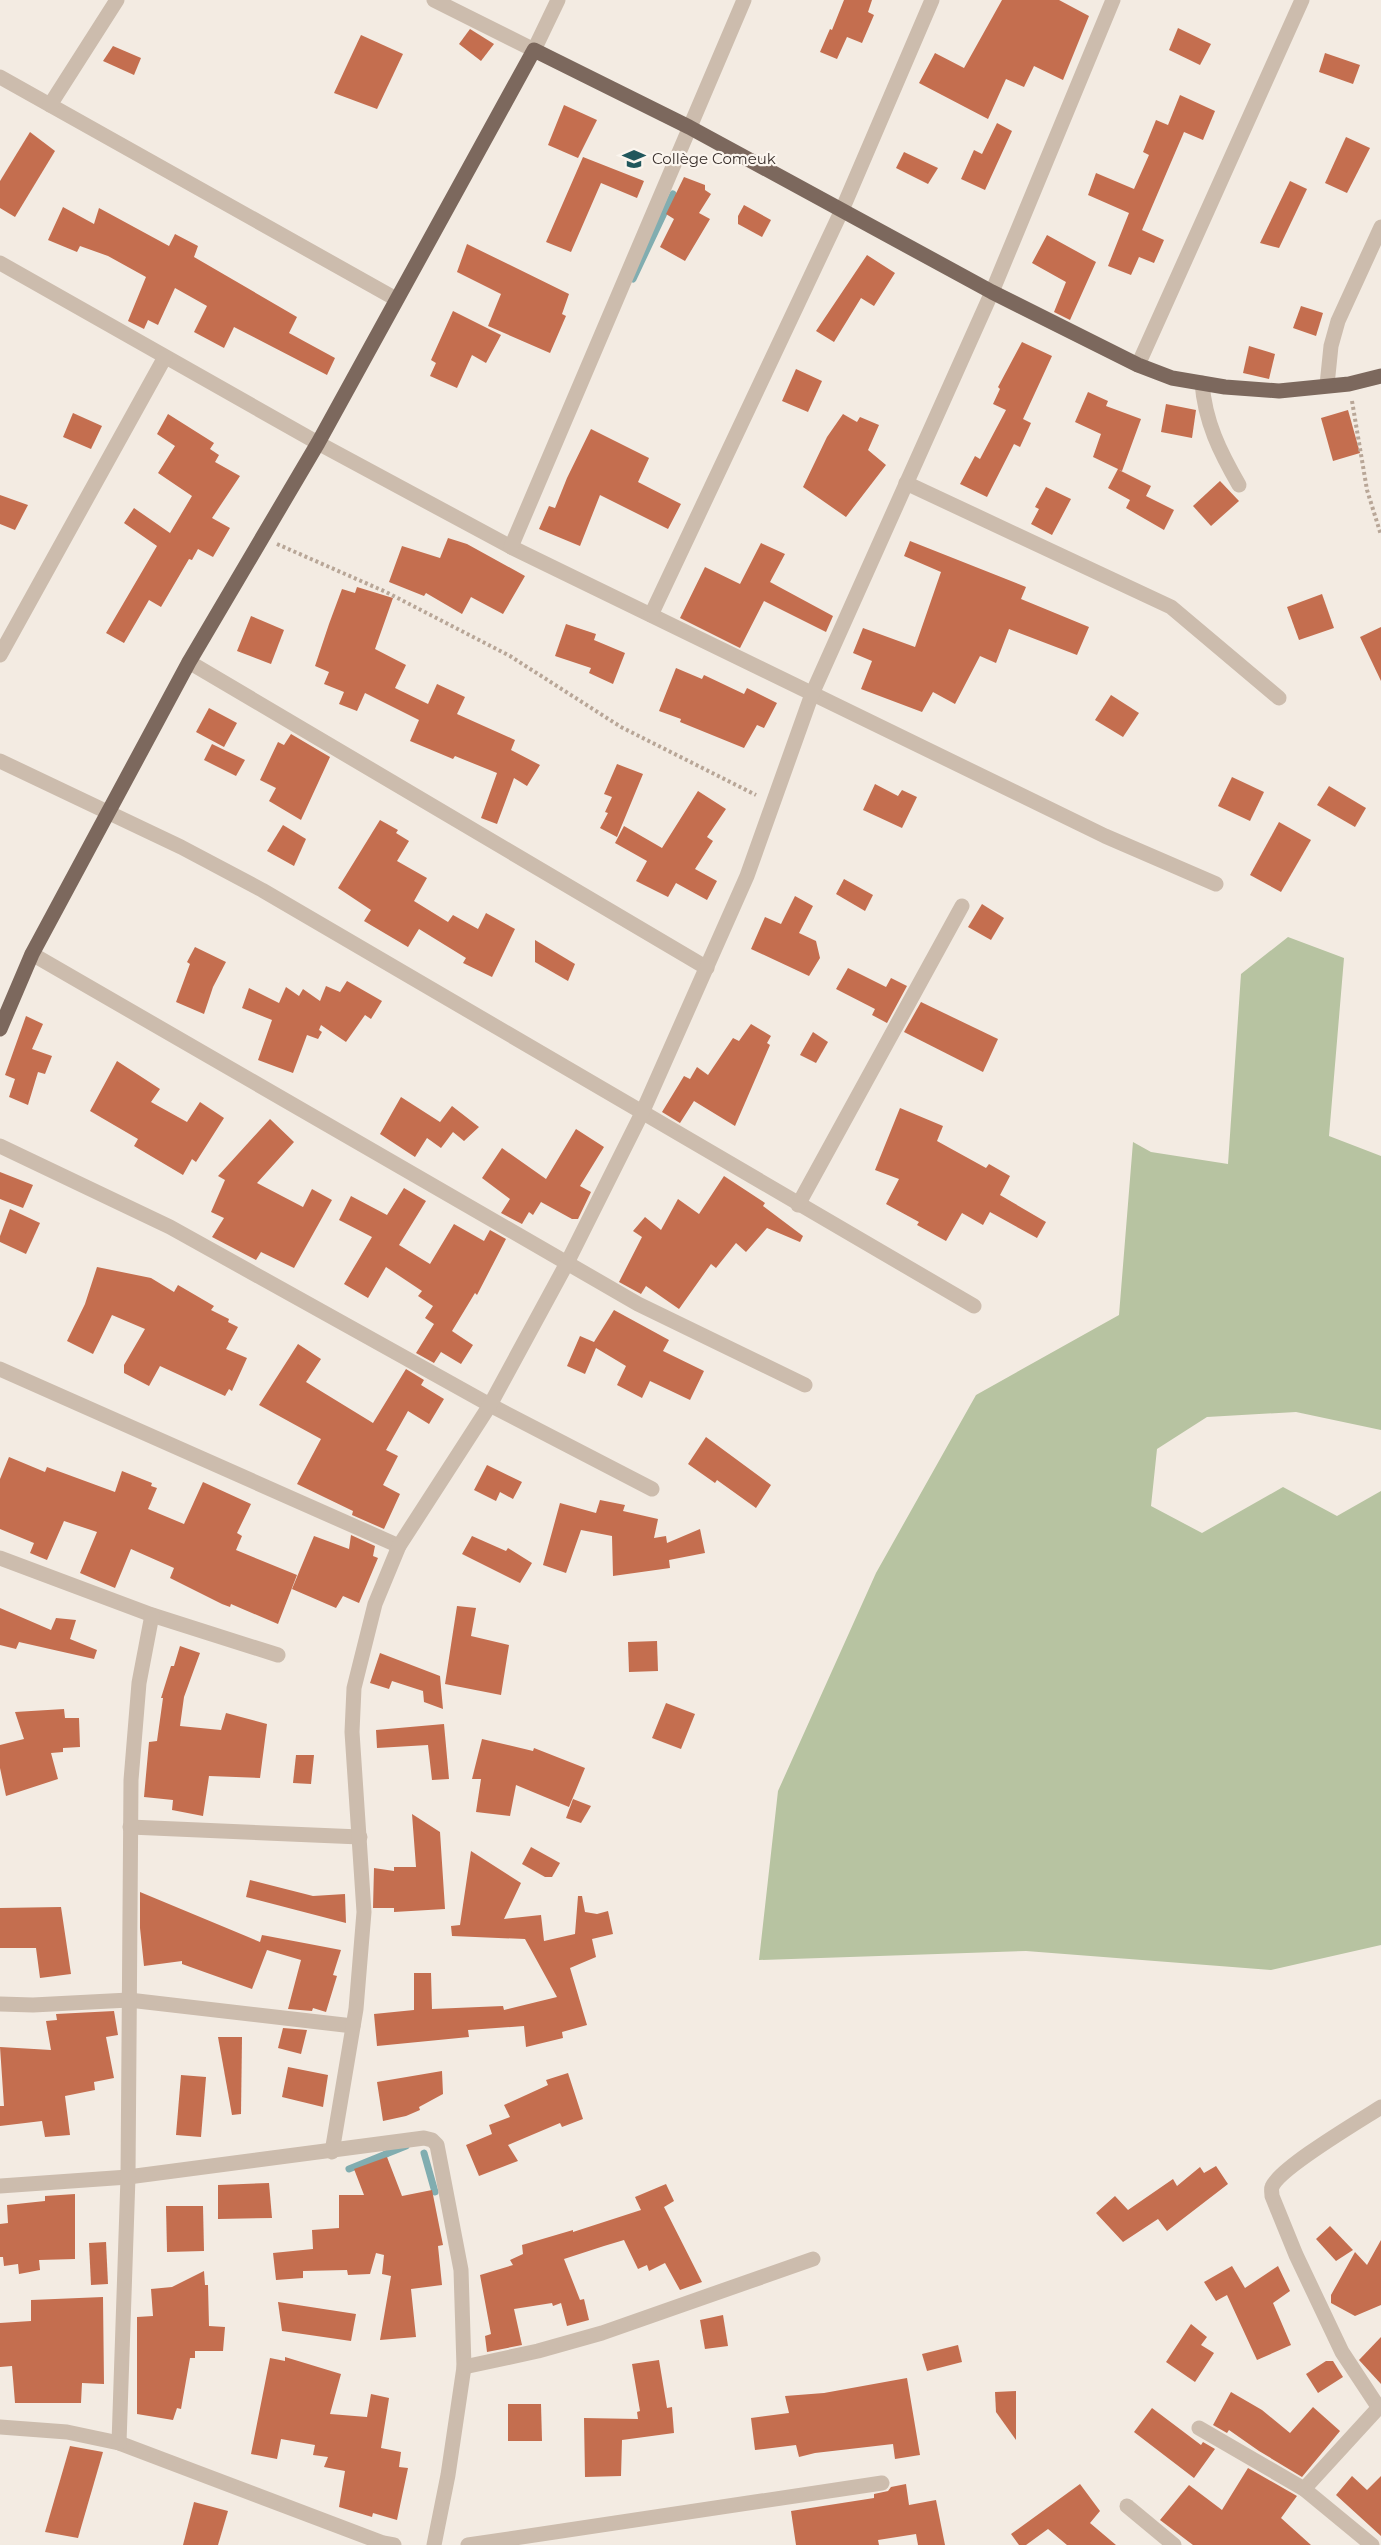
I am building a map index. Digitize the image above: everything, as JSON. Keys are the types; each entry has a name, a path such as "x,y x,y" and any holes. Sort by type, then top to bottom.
{"main road":[{"path":"0,1029 32,954 189,662 318,443 534,50 689,127 992,292 1138,365 1172,378 1279,390 1349,384 1381,376"}],"street":[{"path":"50,105 117,0"},
{"path":"434,0 534,50 558,0"},
{"path":"511,547 744,0"},
{"path":"651,615 842,210 932,0"},
{"path":"332,2152 353,2026 364,1912 352,1732 354,1688 375,1604 399,1546 490,1405 567,1263 642,1113 747,876 812,694 992,292 1113,0"},
{"path":"1138,365 1302,0"},
{"path":"0,77 396,299"},
{"path":"1327,385 1331,346 1338,321 1381,227"},
{"path":"0,263 318,443 511,547 1105,836 1216,884"},
{"path":"0,655 165,357"},
{"path":"1202,383 1204,409 1218,449 1239,486"},
{"path":"906,483 1171,607 1279,698"},
{"path":"189,662 707,968"},
{"path":"0,761 181,847 262,890 974,1306"},
{"path":"798,1205 962,906"},
{"path":"32,954 638,1304 805,1385"},
{"path":"0,1146 170,1227 490,1405 652,1489"},
{"path":"0,1369 399,1546"},
{"path":"0,1558 152,1616 278,1655"},
{"path":"119,2443 128,2177 131,1780 139,1683 152,1616"},
{"path":"130,1827 360,1837"},
{"path":"0,2004 33,2005 129,2000 353,2026"},
{"path":"1305,2489 1380,2407 1342,2352 1296,2255 1272,2196 1271,2188 1277,2179 1308,2153 1381,2108"},
{"path":"0,2186 128,2177 332,2152 424,2138 432,2140 437,2145 461,2270 464,2367 448,2475 434,2545"},
{"path":"464,2367 538,2351 602,2333 813,2259"},
{"path":"0,2427 67,2432 119,2443 383,2543 394,2545"},
{"path":"1199,2428 1305,2489 1372,2545"},
{"path":"468,2545 882,2483"},
{"path":"1127,2506 1174,2545"}],"path":[{"path":"1349,384 1367,490 1381,535"},
{"path":"262,537 386,592 510,656 621,727 773,804"}],"green space":[{"path":"1288,937 1344,958 1329,1136 1381,1156 1381,1430 1296,1412 1207,1417 1157,1449 1151,1506 1202,1533 1283,1487 1337,1516 1381,1491 1381,1945 1271,1970 1026,1951 759,1960 778,1791 876,1573 976,1395 1119,1315 1133,1142 1151,1152 1228,1164 1241,974"}],"building":[{"path":"844,0 872,0 868,12 874,15 862,43 847,37 837,59 820,52"},
{"path":"1002,0 1059,0 1089,16 1063,80 1034,66 1024,87 1006,79 988,119 919,83 935,53 964,68"},
{"path":"1178,28 1211,44 1200,65 1169,50"},
{"path":"470,29 494,44 481,61 459,44"},
{"path":"361,35 403,54 377,109 334,93"},
{"path":"113,46 141,58 134,75 103,61"},
{"path":"1325,53 1360,65 1353,84 1319,72"},
{"path":"1180,95 1215,111 1203,140 1184,132 1142,230 1164,240 1154,263 1139,257 1131,275 1108,266 1129,213 1088,195 1096,173 1134,189 1149,155 1143,152 1156,120 1168,125"},
{"path":"564,105 597,120 578,158 548,145"},
{"path":"997,123 1012,131 985,190 961,179 974,150 982,154"},
{"path":"30,132 55,151 15,217 0,208 0,181"},
{"path":"1346,137 1370,148 1347,193 1325,183"},
{"path":"904,152 938,168 928,184 896,168"},
{"path":"583,157 644,181 637,198 601,183 571,252 546,242"},
{"path":"684,177 705,185 705,190 711,194 699,213 710,219 685,261 660,247 674,219 666,214"},
{"path":"1290,181 1307,189 1279,248 1260,243"},
{"path":"744,205 771,220 762,237 738,224 738,216"},
{"path":"63,207 94,224 99,208 169,246 175,234 198,246 194,257 297,317 289,333 335,358 327,375 234,327 224,348 194,332 207,306 175,288 158,325 148,320 144,329 128,321 146,277 108,256 80,246 77,252 48,240"},
{"path":"1047,235 1096,262 1070,320 1054,312 1066,282 1032,263"},
{"path":"467,244 569,294 562,314 566,316 550,353 488,326 501,294 457,272"},
{"path":"867,255 895,273 874,306 861,298 834,342 816,331"},
{"path":"1301,306 1323,313 1316,336 1293,328"},
{"path":"453,311 501,335 486,363 472,355 457,388 430,376 436,363 431,360"},
{"path":"1022,342 1052,356 1023,419 1031,423 1020,447 1014,444 987,497 960,484 975,456 980,459 1006,410 993,404 1000,389 998,387"},
{"path":"1249,346 1275,354 1269,379 1243,373"},
{"path":"796,369 822,381 808,412 782,401"},
{"path":"1088,392 1108,401 1106,406 1141,419 1122,471 1119,470 1151,486 1146,496 1174,510 1164,530 1126,508 1130,500 1108,488 1118,469 1093,457 1101,434 1075,422"},
{"path":"1166,404 1196,410 1192,438 1161,432"},
{"path":"1348,410 1360,453 1333,461 1321,418"},
{"path":"73,413 102,426 91,449 63,437"},
{"path":"168,414 214,443 210,449 219,455 215,462 240,476 212,518 230,528 213,557 198,549 192,560 189,559 161,607 149,600 124,643 106,633 157,546 124,523 134,508 170,533 192,496 158,473 175,446 157,434"},
{"path":"843,414 857,422 860,417 879,425 868,450 886,465 846,517 803,487 827,437"},
{"path":"591,429 649,458 638,482 681,504 668,529 600,495 580,546 539,529 549,506 555,508"},
{"path":"1220,481 1239,501 1211,526 1193,506"},
{"path":"1046,487 1071,499 1052,535 1031,524 1039,509 1035,507"},
{"path":"0,495 28,505 15,530 0,524"},
{"path":"448,538 467,544 525,576 503,614 471,597 462,614 426,593 424,596 389,582 402,546 440,558"},
{"path":"910,541 1026,587 1021,599 1089,627 1077,655 1009,629 996,663 980,656 955,704 933,692 922,712 861,689 872,661 853,653 863,628 915,647 941,572 904,556"},
{"path":"761,543 785,554 770,582 833,616 826,632 764,601 740,648 680,618 705,567 740,584"},
{"path":"357,587 393,598 375,649 406,665 395,688 428,704 437,684 465,697 457,714 515,740 511,750 540,765 527,786 514,778 497,824 481,818 497,773 455,756 453,759 410,741 419,720 365,693 357,711 339,704 344,692 324,684 329,672 315,666 329,624 342,589 355,593"},
{"path":"1322,594 1334,628 1299,640 1287,607"},
{"path":"251,616 284,630 271,664 237,651"},
{"path":"566,624 596,634 594,640 625,653 613,684 589,673 591,668 555,656"},
{"path":"1381,627 1381,681 1360,637"},
{"path":"676,668 702,679 704,675 744,694 747,688 777,703 764,728 757,725 744,748 659,711"},
{"path":"1111,695 1139,713 1123,737 1095,720"},
{"path":"209,708 237,723 224,747 196,732"},
{"path":"291,734 330,757 301,820 269,801 276,788 260,780 278,742 284,745"},
{"path":"212,744 245,760 236,776 204,760"},
{"path":"617,764 643,774 617,837 600,828 608,813 605,812 612,797 604,794"},
{"path":"1232,777 1264,792 1250,821 1218,806"},
{"path":"875,784 898,796 902,790 917,797 902,828 863,810"},
{"path":"1329,786 1366,808 1355,827 1317,805"},
{"path":"698,791 726,809 707,837 713,841 695,869 717,881 707,900 676,883 668,897 636,881 647,861 615,843 624,826 662,848"},
{"path":"380,820 398,830 396,833 409,841 397,861 427,878 414,901 448,922 453,915 478,929 486,913 515,929 492,977 463,963 466,958 419,929 408,947 364,921 371,910 338,888"},
{"path":"1279,822 1311,840 1281,892 1250,875"},
{"path":"283,825 306,839 294,866 267,851"},
{"path":"844,879 873,895 865,911 836,894"},
{"path":"795,896 813,906 799,933 816,941 820,958 809,976 751,949 765,917 781,924"},
{"path":"982,904 1004,918 991,940 968,927"},
{"path":"535,940 575,964 568,981 535,962"},
{"path":"195,947 226,962 213,987 204,1014 176,1002 190,964 187,962"},
{"path":"848,968 886,987 891,978 907,986 887,1023 872,1015 875,1009 836,989"},
{"path":"347,981 382,1001 371,1019 365,1015 346,1042 321,1025 319,1030 322,1032 318,1039 307,1035 293,1073 258,1060 272,1020 242,1008 249,988 279,1003 286,987 299,996 303,989 320,1001 326,986 340,992"},
{"path":"921,1002 998,1039 983,1072 904,1032"},
{"path":"26,1016 43,1024 32,1049 52,1056 45,1074 38,1072 28,1105 9,1097 15,1079 5,1075"},
{"path":"751,1024 771,1036 767,1043 770,1045 735,1126 694,1101 680,1123 662,1112 684,1076 690,1079 697,1067 708,1075 733,1038 739,1041"},
{"path":"813,1032 828,1042 816,1063 800,1055"},
{"path":"117,1061 160,1089 151,1102 187,1122 200,1102 224,1118 196,1162 192,1159 183,1175 134,1146 138,1139 90,1111"},
{"path":"401,1097 440,1122 452,1106 479,1127 464,1141 453,1132 441,1148 427,1138 415,1157 380,1134"},
{"path":"900,1108 943,1126 937,1141 986,1168 989,1164 1010,1176 1000,1195 1046,1222 1037,1238 990,1212 983,1225 962,1213 946,1241 917,1225 919,1222 886,1204 899,1179 875,1170"},
{"path":"270,1119 294,1142 257,1183 303,1207 312,1189 332,1200 294,1268 261,1252 256,1260 212,1237 224,1218 211,1212 225,1180 218,1176"},
{"path":"576,1129 604,1147 580,1186 591,1192 578,1219 572,1219 541,1202 533,1215 529,1212 522,1224 501,1213 510,1199 482,1178 502,1148 546,1179"},
{"path":"0,1172 33,1185 23,1208 0,1199"},
{"path":"724,1176 765,1203 763,1206 803,1236 800,1242 767,1228 746,1252 736,1243 716,1268 711,1264 679,1309 646,1286 641,1294 619,1282 642,1237 633,1231 645,1217 661,1230 678,1199 699,1214"},
{"path":"404,1188 426,1201 399,1245 430,1264 454,1224 484,1241 490,1230 506,1239 477,1295 475,1293 452,1331 473,1345 461,1364 441,1352 434,1363 416,1353 434,1324 425,1318 433,1306 418,1296 422,1291 386,1267 368,1298 344,1284 372,1237 339,1220 351,1196 387,1215"},
{"path":"10,1209 40,1223 26,1254 0,1242"},
{"path":"97,1267 151,1278 174,1292 178,1285 214,1306 211,1310 229,1319 228,1322 238,1327 226,1349 247,1358 232,1391 229,1389 225,1396 160,1366 149,1386 124,1373 124,1365 145,1329 112,1315 93,1354 67,1341 85,1304"},
{"path":"614,1310 669,1340 663,1351 704,1371 690,1400 650,1381 642,1398 617,1385 626,1366 596,1348 585,1374 567,1366 580,1336 594,1342"},
{"path":"298,1344 321,1359 306,1382 373,1423 406,1369 424,1380 421,1385 444,1399 429,1424 408,1411 386,1450 398,1456 383,1485 400,1494 384,1529 352,1515 353,1511 297,1484 321,1439 259,1405"},
{"path":"706,1437 771,1485 756,1508 717,1480 715,1483 688,1464"},
{"path":"9,1457 45,1472 47,1467 115,1492 122,1471 152,1483 151,1486 157,1488 148,1509 184,1524 203,1482 251,1504 237,1533 242,1536 236,1550 297,1575 278,1624 231,1604 230,1607 222,1604 170,1578 174,1568 131,1549 115,1588 80,1573 97,1532 64,1521 47,1560 30,1553 34,1543 0,1529 0,1479"},
{"path":"487,1465 522,1482 513,1499 500,1492 496,1501 474,1490"},
{"path":"600,1500 625,1505 623,1511 658,1519 654,1538 666,1536 667,1543 700,1529 705,1553 669,1560 670,1568 613,1576 612,1536 581,1530 566,1573 543,1565 560,1503 596,1513"},
{"path":"351,1535 375,1546 373,1556 378,1558 359,1603 343,1596 336,1608 292,1589 314,1536 349,1549"},
{"path":"472,1536 506,1551 508,1548 532,1563 520,1583 462,1554"},
{"path":"457,1606 476,1608 471,1636 509,1645 501,1695 445,1684"},
{"path":"0,1608 51,1630 56,1618 76,1620 70,1639 97,1650 94,1659 19,1642 16,1649 0,1645"},
{"path":"657,1641 658,1671 629,1672 628,1642"},
{"path":"180,1646 200,1653 184,1697 180,1726 221,1730 226,1713 267,1724 260,1778 209,1776 203,1816 172,1810 173,1800 144,1797 149,1742 157,1741 163,1698 161,1698"},
{"path":"380,1653 440,1676 443,1709 424,1702 423,1691 392,1681 389,1689 370,1683"},
{"path":"666,1703 695,1714 681,1749 652,1738"},
{"path":"64,1709 65,1718 79,1718 80,1747 63,1748 63,1752 51,1753 58,1779 6,1796 0,1768 0,1745 24,1739 15,1712"},
{"path":"444,1724 449,1779 432,1780 428,1745 377,1748 376,1730"},
{"path":"482,1739 533,1751 534,1748 585,1768 569,1807 516,1785 510,1816 476,1812 481,1779 472,1779"},
{"path":"296,1755 314,1755 311,1784 293,1783"},
{"path":"573,1799 591,1806 581,1823 566,1818"},
{"path":"412,1814 440,1832 445,1909 394,1912 394,1908 373,1908 374,1868 394,1871 394,1867 416,1867"},
{"path":"531,1847 560,1863 552,1877 545,1877 522,1864"},
{"path":"471,1851 521,1883 504,1919 541,1915 544,1941 575,1934 578,1896 582,1896 585,1912 597,1914 608,1911 613,1934 592,1939 596,1957 570,1968 587,2025 562,2032 563,2038 526,2047 524,2026 468,2030 469,2037 377,2046 374,2014 414,2010 414,1973 431,1973 432,2009 503,2006 504,2010 557,1997 525,1939 452,1936 451,1926 460,1925"},
{"path":"250,1880 313,1896 345,1894 346,1923 246,1897"},
{"path":"140,1892 260,1942 262,1935 341,1950 333,1975 337,1976 326,2012 313,2008 312,2011 288,2009 301,1960 267,1950 252,1989 182,1964 182,1961 144,1966 140,1928"},
{"path":"61,1907 71,1974 40,1978 36,1948 0,1948 0,1908"},
{"path":"114,2011 118,2035 106,2037 114,2078 94,2082 95,2090 65,2096 70,2135 45,2137 42,2121 0,2126 0,2106 4,2106 0,2047 51,2050 46,2021 57,2020 56,2014"},
{"path":"283,2028 307,2030 301,2054 278,2048"},
{"path":"218,2037 242,2037 241,2114 232,2115"},
{"path":"288,2067 328,2075 323,2107 282,2097"},
{"path":"442,2071 443,2094 419,2107 420,2110 383,2121 377,2082"},
{"path":"568,2073 583,2119 562,2127 560,2123 508,2145 518,2161 479,2176 466,2145 492,2134 489,2125 510,2117 504,2105 548,2085 546,2080"},
{"path":"181,2075 206,2077 201,2137 176,2135"},
{"path":"387,2157 402,2196 432,2190 443,2245 438,2246 442,2285 411,2289 416,2337 380,2340 391,2276 382,2274 384,2255 376,2253 370,2274 348,2275 347,2270 303,2271 303,2278 276,2280 273,2253 313,2249 312,2230 339,2228 339,2195 364,2195 354,2169"},
{"path":"1216,2166 1228,2184 1167,2231 1158,2219 1123,2242 1096,2213 1115,2196 1128,2210 1173,2179 1177,2186 1200,2167 1204,2173"},
{"path":"269,2183 272,2218 218,2219 218,2185"},
{"path":"666,2184 674,2201 664,2207 702,2282 680,2290 665,2263 649,2271 647,2265 638,2269 624,2240 564,2259 580,2300 584,2299 589,2320 567,2326 561,2303 553,2306 552,2303 514,2309 522,2345 487,2352 485,2336 491,2334 480,2275 513,2265 510,2260 523,2254 522,2245 573,2230 573,2232 641,2210 635,2197"},
{"path":"75,2194 75,2259 39,2260 40,2270 19,2274 18,2264 4,2266 3,2257 0,2257 0,2224 8,2223 7,2205 45,2201 45,2196"},
{"path":"166,2206 203,2206 204,2251 167,2252"},
{"path":"1330,2226 1353,2250 1336,2261 1316,2239"},
{"path":"1381,2240 1381,2305 1355,2316 1331,2303 1331,2295 1355,2252 1367,2265"},
{"path":"106,2242 108,2284 91,2285 89,2243"},
{"path":"1232,2266 1245,2288 1278,2266 1290,2291 1273,2303 1291,2345 1257,2360 1227,2295 1216,2301 1204,2282"},
{"path":"204,2271 205,2285 208,2285 209,2326 225,2327 223,2351 195,2351 195,2358 190,2358 181,2409 177,2408 173,2420 137,2414 137,2317 153,2316 151,2289 172,2287"},
{"path":"103,2297 104,2384 82,2383 81,2403 15,2403 12,2366 0,2367 0,2323 31,2321 31,2300"},
{"path":"278,2302 356,2314 351,2341 282,2331"},
{"path":"723,2315 728,2346 705,2349 700,2320"},
{"path":"1191,2324 1207,2337 1201,2345 1214,2353 1195,2382 1166,2362"},
{"path":"1381,2337 1381,2384 1359,2360"},
{"path":"958,2345 962,2362 927,2371 922,2354"},
{"path":"285,2357 341,2374 330,2414 367,2417 371,2394 389,2398 381,2448 401,2452 399,2467 408,2468 397,2520 373,2513 372,2517 339,2507 345,2471 324,2467 328,2457 313,2455 315,2445 281,2439 277,2459 251,2454 270,2358 285,2361"},
{"path":"659,2360 667,2408 672,2407 674,2433 622,2440 621,2476 585,2477 584,2418 638,2419 637,2412 640,2411 632,2364"},
{"path":"1326,2361 1333,2361 1343,2377 1318,2393 1306,2374"},
{"path":"907,2378 920,2455 895,2459 893,2444 799,2457 796,2445 755,2450 751,2418 789,2413 785,2396 824,2393"},
{"path":"1016,2391 1016,2440 996,2412 995,2392"},
{"path":"1231,2392 1262,2410 1290,2433 1313,2407 1340,2431 1302,2477 1229,2430 1227,2433 1213,2425"},
{"path":"508,2404 541,2404 542,2441 508,2441"},
{"path":"1152,2408 1201,2445 1203,2442 1215,2449 1194,2478 1134,2432"},
{"path":"70,2446 103,2452 78,2538 45,2532"},
{"path":"1248,2468 1297,2496 1281,2518 1311,2545 1193,2545 1160,2520 1189,2485 1222,2510"},
{"path":"1352,2476 1367,2490 1381,2476 1381,2536 1336,2495"},
{"path":"906,2484 909,2505 936,2500 945,2545 918,2545 916,2534 878,2540 879,2545 796,2545 791,2511 874,2498 874,2494"},
{"path":"1080,2484 1100,2511 1090,2523 1116,2545 1067,2545 1048,2529 1026,2545 1019,2545 1011,2534"},
{"path":"194,2502 228,2511 218,2545 183,2545"}],"waterway":[{"path":"633,279 673,194"},
{"path":"386,2154 406,2146"},
{"path":"424,2153 435,2192"},
{"path":"349,2169 386,2154"}],"place":[{"name":"Collège Comeuk","path":"634,159"}]}
